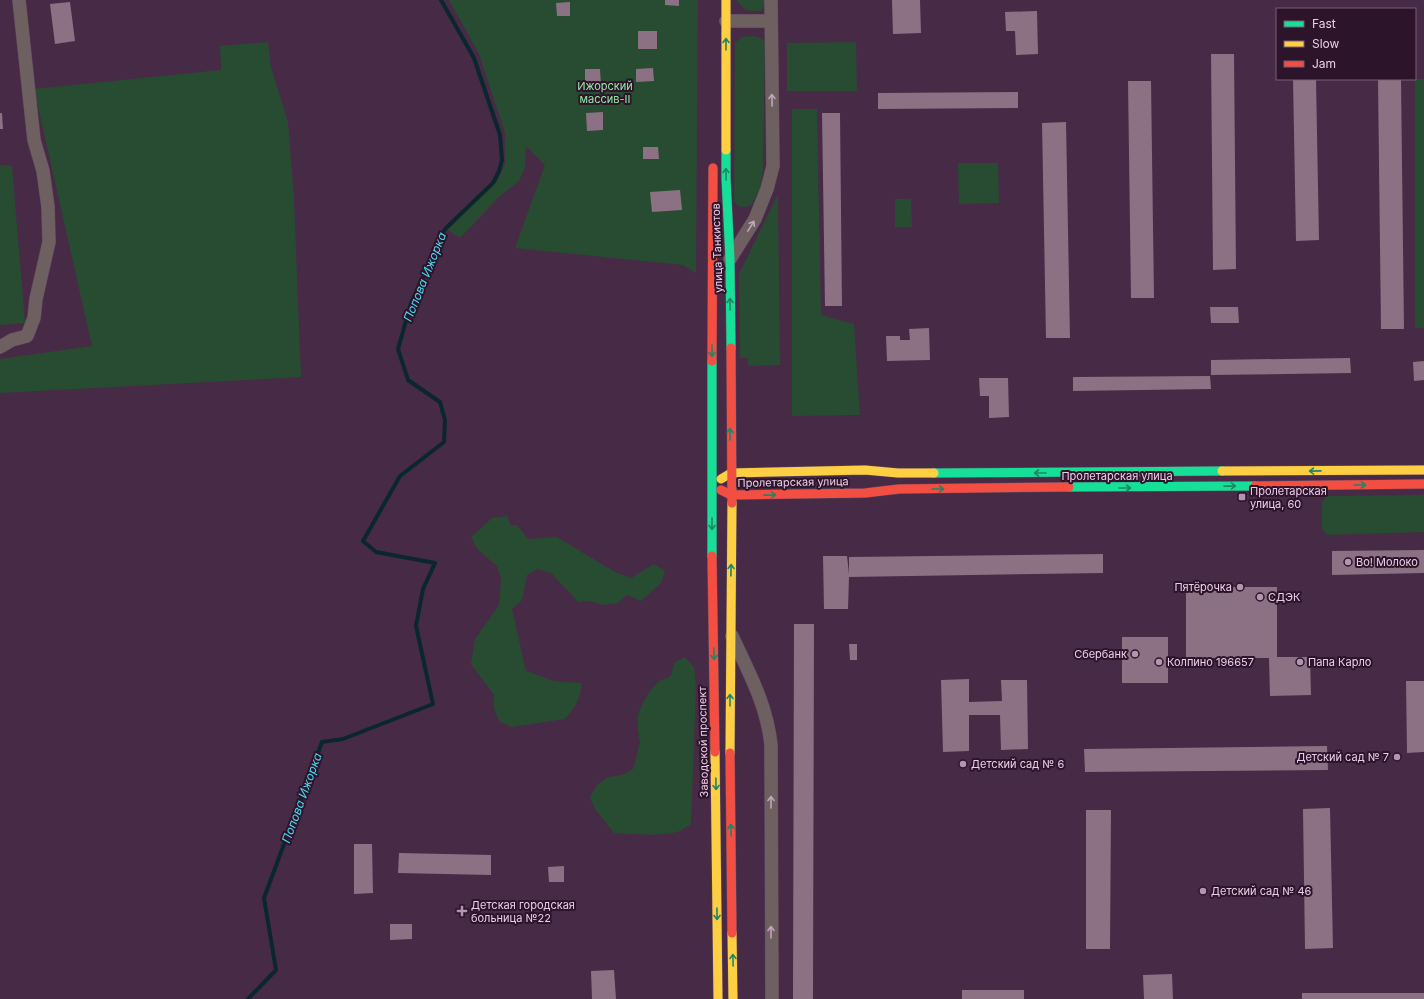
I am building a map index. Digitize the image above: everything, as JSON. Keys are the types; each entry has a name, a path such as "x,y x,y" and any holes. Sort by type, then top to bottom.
{"main road":[{"name":"улица Танкистов","path":"726,0 720,21 730,259 731,495"},
{"name":"улица Танкистов","path":"712,485 714,155"},
{"name":"Пролетарская улица","path":"1424,470 964,473 898,473 866,470 731,473 712,485 731,495 865,493 899,489 1424,484"},
{"name":"Заводской проспект","path":"712,485 718,999"},
{"path":"731,495 730,631 733,999"}],"street":[{"path":"0,347 12,340 27,336 34,318 36,299 49,242 48,207 43,171 34,140 19,0"},
{"path":"730,259 755,220 767,189 773,166 771,0"},
{"path":"720,21 771,21"},
{"path":"730,631 764,708 769,726 771,753 772,999"}],"green space":[{"name":"Ижорский массив-II","path":"449,0 698,0 696,273 683,265 515,248 545,165 526,146 525,167 519,181 500,196 460,238 448,230 472,204 498,180 505,164 505,133 479,54"},
{"path":"737,0 766,0 766,3 761,11 753,11 747,10 741,6"},
{"path":"743,37 758,37 765,41 763,170 760,188 752,205 744,207 738,206 734,201 735,42"},
{"path":"268,42 271,67 288,122 294,198 301,377 0,393 0,359 92,346 34,89 221,70 220,46"},
{"path":"856,42 857,91 787,91 787,43"},
{"path":"1424,79 1424,328 1415,328 1415,80"},
{"path":"792,109 817,109 821,315 854,324 860,415 792,416"},
{"path":"958,163 998,163 999,203 959,204"},
{"path":"0,165 12,166 25,323 0,325"},
{"path":"778,194 780,365 748,366 748,358 740,358 739,274"},
{"path":"895,199 911,199 912,227 895,227"},
{"path":"1424,495 1424,532 1327,535 1322,529 1322,503 1326,496"},
{"path":"507,516 510,525 517,525 528,539 557,537 615,572 631,578 654,564 665,571 661,583 641,601 627,595 618,603 603,605 590,601 578,602 551,573 538,569 527,575 522,600 512,609 526,671 554,681 582,683 577,702 565,719 511,727 499,721 494,708 494,695 471,664 475,639 499,605 501,578 497,566 477,549 471,537 492,518"},
{"path":"685,657 694,667 696,689 691,824 680,831 665,834 647,835 614,833 595,809 590,797 597,785 608,777 622,775 633,769 640,743 638,715 643,702 659,681 671,676 674,663"}],"building":[{"path":"665,0 679,0 679,6 665,5"},
{"path":"892,0 920,0 921,33 893,34"},
{"path":"70,2 75,41 55,44 50,4"},
{"path":"570,2 570,16 557,16 556,3"},
{"path":"1037,11 1038,54 1016,55 1015,31 1006,31 1005,12"},
{"path":"638,31 657,31 657,49 638,49"},
{"path":"1211,54 1234,54 1236,269 1213,270"},
{"path":"653,68 654,81 636,82 636,69"},
{"path":"585,69 600,69 601,87 585,87"},
{"path":"1293,80 1316,80 1319,240 1296,241"},
{"path":"1378,80 1401,80 1404,329 1381,329"},
{"path":"1128,81 1151,81 1154,298 1131,298"},
{"path":"1018,92 1018,108 878,109 878,93"},
{"path":"603,112 603,130 587,131 586,113"},
{"path":"0,113 2,113 3,129 0,129"},
{"path":"822,113 840,113 842,306 825,306"},
{"path":"1066,122 1070,338 1046,338 1042,123"},
{"path":"643,147 658,147 659,159 643,159"},
{"path":"680,190 682,210 652,212 650,192"},
{"path":"1210,307 1238,307 1239,323 1211,323"},
{"path":"929,328 930,360 887,361 886,336 900,336 900,340 910,340 909,329"},
{"path":"1350,358 1351,373 1211,375 1211,360"},
{"path":"1424,361 1424,380 1414,381 1413,362"},
{"path":"1210,376 1211,389 1073,391 1073,377"},
{"path":"979,378 1008,378 1009,417 989,418 989,396 980,396"},
{"path":"1424,550 1424,573 1332,575 1332,551"},
{"path":"1103,554 1103,573 849,577 848,609 824,609 823,556 847,556 849,574 849,557"},
{"path":"1186,587 1277,587 1277,657 1310,657 1311,695 1270,696 1269,658 1186,658"},
{"path":"794,624 814,624 813,999 793,999"},
{"path":"1122,637 1168,637 1168,683 1122,683"},
{"path":"849,644 857,644 857,660 850,660"},
{"path":"969,679 969,702 1002,701 1001,680 1027,680 1028,749 1001,750 1000,715 969,715 969,751 943,752 941,680"},
{"path":"1406,681 1424,681 1424,752 1407,753"},
{"path":"1327,746 1328,770 1085,772 1084,749"},
{"path":"1330,808 1333,948 1305,949 1303,809"},
{"path":"1086,810 1111,810 1110,949 1086,949"},
{"path":"354,844 372,844 373,893 354,894"},
{"path":"399,853 491,855 491,875 398,873"},
{"path":"564,866 564,882 549,882 548,867"},
{"path":"390,924 412,924 412,939 390,940"},
{"path":"614,970 616,999 592,999 591,971"},
{"path":"1172,974 1173,999 1144,999 1143,975"},
{"path":"962,990 1024,990 1024,999 962,999"},
{"path":"1302,993 1424,993 1424,999 1302,999"}],"waterway":[{"name":"Попова Ижорка","path":"248,999 276,970 264,898 322,742 343,739 433,704 416,626 423,589 435,563 376,552 363,541 400,476 444,442 445,420 440,402 408,380 398,349 411,303 445,229 493,183 499,171 502,160 500,135 474,58 441,0"}],"traffic: fast":[{"path":"726,150 730,259 731,348"},
{"path":"712,361 712,556"},
{"path":"934,473 1222,471"},
{"path":"1069,487 1255,486"}],"traffic: slow":[{"path":"726,0 726,150"},
{"path":"721,479 731,473 865,470 898,473 934,473"},
{"path":"1222,471 1424,470"},
{"path":"730,753 732,503"},
{"path":"715,752 718,999"},
{"path":"732,933 733,999"}],"traffic: jam":[{"path":"712,361 713,168"},
{"path":"731,348 732,503"},
{"path":"1255,486 1424,484"},
{"path":"721,490 731,495 865,493 899,489 1069,487"},
{"path":"712,556 715,752"},
{"path":"730,753 732,933"}],"place":[{"name":"Пролетарская улица, 60","path":"1242,497"},
{"name":"Во! Молоко","path":"1348,562"},
{"name":"Пятёрочка","path":"1240,587"},
{"name":"СДЭК","path":"1260,597"},
{"name":"Сбербанк","path":"1135,654"},
{"name":"Колпино 196657","path":"1159,662"},
{"name":"Папа Карло","path":"1300,662"},
{"name":"Детский сад № 7","path":"1397,757"},
{"name":"Детский сад № 6","path":"963,764"},
{"name":"Детский сад № 46","path":"1203,891"},
{"name":"Детская городская больница №22","path":"462,911"}]}
